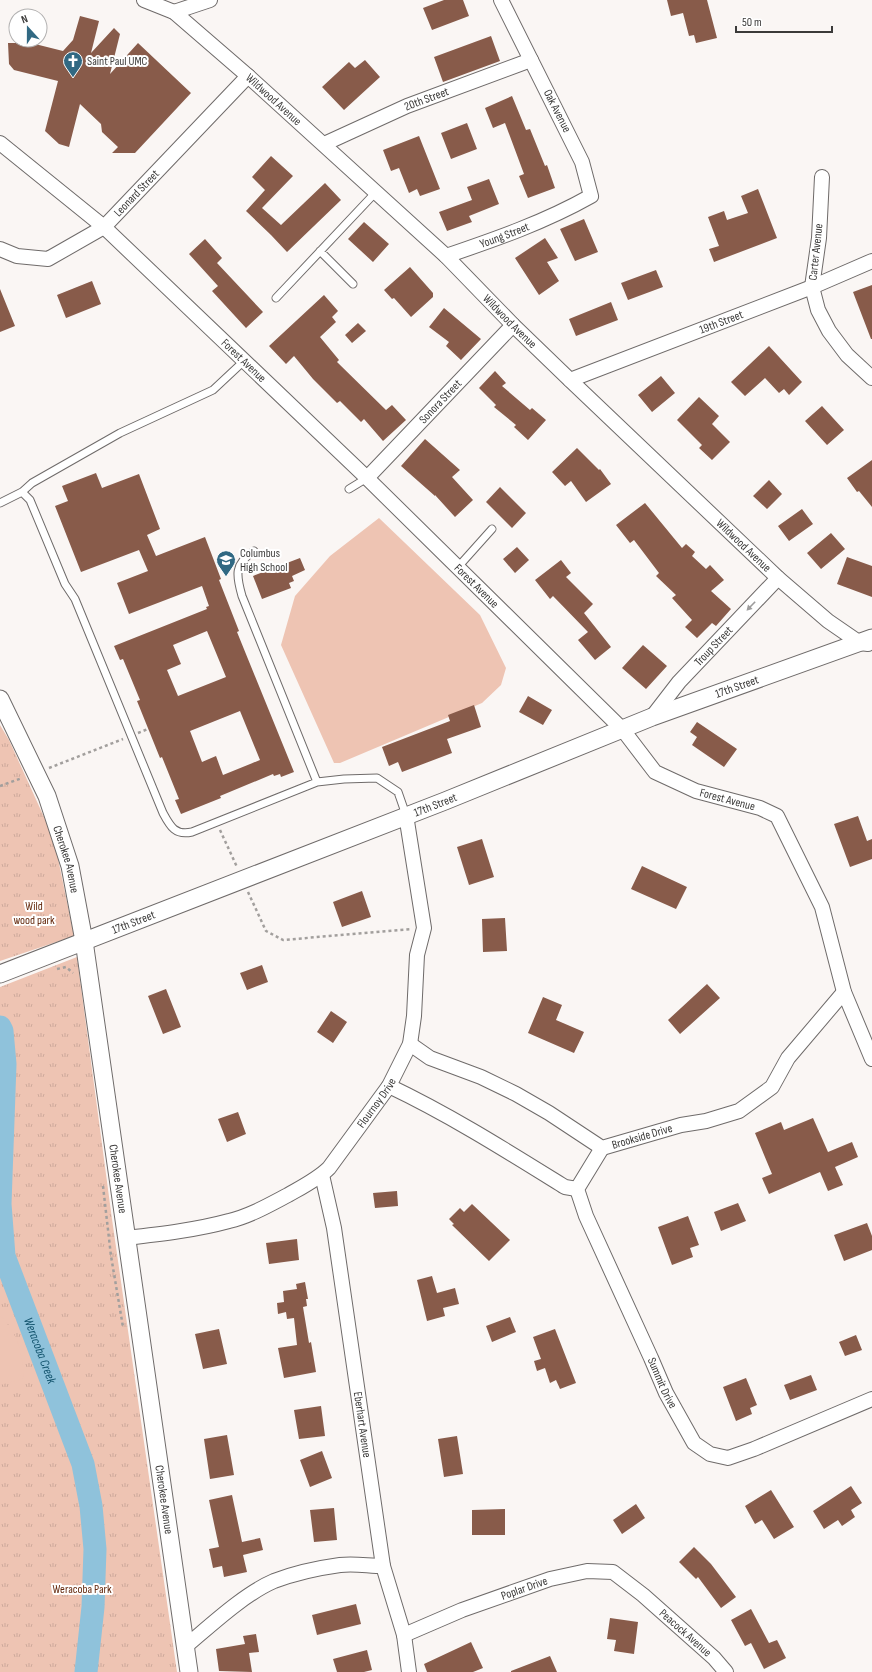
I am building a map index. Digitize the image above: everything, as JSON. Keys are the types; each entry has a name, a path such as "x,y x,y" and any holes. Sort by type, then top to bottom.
{"street":[{"name":"Wildwood Avenue","path":"144,0 174,12 248,76 446,256 513,325 778,578 828,621 868,642"},
{"path":"174,12 210,0"},
{"name":"Oak Avenue","path":"501,0 582,162 591,196 562,211"},
{"name":"20th Street","path":"324,144 407,106 531,60"},
{"name":"Leonard Street","path":"0,249 17,256 48,259 104,227 248,76"},
{"name":"Forest Avenue","path":"0,143 104,227 367,478 623,730 655,772 696,791 760,808 777,816 822,907 844,992 872,1060"},
{"name":"Carter Avenue","path":"822,177 819,238 812,287 818,310 829,331 847,355 872,378"},
{"name":"Young Street","path":"446,256 506,236 562,211"},
{"name":"19th Street","path":"570,380 812,287 872,261"},
{"name":"Sonora Street","path":"367,478 513,325"},
{"name":"Troup Street","path":"652,717 679,682 778,578"},
{"name":"17th Street","path":"0,974 623,730 652,717 868,642"},
{"name":"Cherokee Avenue","path":"0,699 47,796 70,866 84,941 189,1672"},
{"name":"Flournoy Drive","path":"126,1238 163,1234 230,1221 261,1209 322,1175 329,1168 389,1086 410,1044 414,1016 417,955 424,928 406,815"},
{"name":"Brookside Drive","path":"410,1044 430,1058 481,1077 516,1094 549,1113 602,1148 681,1125 706,1121 739,1111 772,1087 788,1058 844,992"},
{"path":"389,1086 488,1138 565,1187 577,1189 602,1148"},
{"name":"Eberhart Avenue","path":"322,1175 334,1228 383,1566 404,1635 408,1672"},
{"name":"Summit Drive","path":"577,1189 586,1216 666,1393 694,1443 710,1454 728,1458 754,1449 872,1399"},
{"path":"186,1646 218,1619 249,1596 273,1581 292,1575 342,1565 383,1566"},
{"name":"Poplar Drive","path":"404,1635 462,1610 550,1579 586,1571 614,1572 643,1595"},
{"name":"Peacock Avenue","path":"643,1595 714,1658 726,1672"},
{"path":"714,1658 716,1672"}],"lane":[{"path":"276,298 376,192"},
{"path":"320,251 353,284"},
{"path":"0,503 22,492 32,483 120,433 213,390 244,361"},
{"path":"349,489 367,478"},
{"path":"22,492 30,500 65,584 76,599 163,813 176,831 184,834 317,782 377,778 398,792 406,815"},
{"path":"458,567 492,529"},
{"path":"254,551 244,558 238,569 241,591 317,782"}],"path":[{"path":"142,731 148,729"},
{"path":"60,763 110,744"},
{"path":"216,822 266,931 283,940 424,928"},
{"path":"55,969 66,967 73,972 75,977"},
{"path":"102,1178 111,1256 124,1333"}],"green space":[{"path":"379,518 480,615 506,668 501,685 482,703 340,763 334,763 281,645 295,596 330,556"},
{"name":"Wild wood park","path":"0,725 9,740 54,839 74,936 0,961"},
{"name":"Weracoba Park","path":"77,957 112,1219 177,1672 0,1672 0,987"},
{"path":"0,1315 18,1343 22,1358 24,1376 22,1379 0,1385"}],"building":[{"path":"444,0 463,0 469,16 432,30 423,8"},
{"path":"667,0 707,0 717,38 696,43 694,35 689,36 683,13 671,16"},
{"path":"80,16 99,21 91,53 114,28 120,34 110,74 138,43 191,93 135,153 112,153 118,147 102,132 101,124 80,104 69,147 59,144 45,131 58,81 14,70 9,64 8,48 48,47 63,51 73,40"},
{"path":"491,36 500,61 443,82 434,57"},
{"path":"365,60 380,77 344,110 322,87 349,62 355,68"},
{"path":"512,96 526,130 530,129 545,166 547,165 555,188 528,198 519,176 524,174 505,123 493,128 485,108"},
{"path":"467,123 477,149 451,159 441,133"},
{"path":"419,136 440,189 420,196 417,189 409,193 399,168 391,171 383,150"},
{"path":"271,156 293,176 262,208 281,225 325,183 341,200 287,252 246,211 265,190 252,177"},
{"path":"489,179 499,204 469,216 472,222 447,231 439,212 472,200 467,187"},
{"path":"758,189 777,238 714,262 709,249 719,246 708,217 724,211 727,220 748,213 741,196"},
{"path":"584,219 598,252 575,261 560,229"},
{"path":"364,222 389,244 373,262 348,239"},
{"path":"545,238 558,258 547,262 559,281 539,295 515,258"},
{"path":"205,239 222,258 217,263 263,312 246,328 212,291 218,286 189,254"},
{"path":"410,267 433,293 433,297 411,317 394,298 392,299 384,290"},
{"path":"656,270 663,287 628,300 621,283"},
{"path":"92,281 101,304 66,318 57,295"},
{"path":"872,285 872,339 871,339 853,292"},
{"path":"0,289 15,326 0,332"},
{"path":"324,295 338,311 332,317 336,322 320,337 339,360 337,362 386,410 392,405 406,420 383,441 364,419 361,422 340,401 337,403 313,379 294,356 286,364 269,346"},
{"path":"611,302 618,320 576,336 569,319"},
{"path":"444,308 481,339 461,360 446,346 449,342 429,327"},
{"path":"358,323 366,331 352,343 345,335"},
{"path":"769,346 802,382 789,395 784,389 779,393 765,378 745,396 731,382"},
{"path":"495,371 506,383 502,386 530,410 532,408 546,420 528,440 514,427 516,425 494,407 496,405 479,388"},
{"path":"661,376 675,393 652,412 638,395"},
{"path":"699,397 719,416 712,424 730,442 712,460 699,448 702,445 677,420"},
{"path":"822,406 844,430 827,445 805,421"},
{"path":"425,439 460,470 452,477 473,500 455,517 435,495 401,466"},
{"path":"577,448 599,470 600,469 611,484 586,502 571,481 565,486 552,472"},
{"path":"872,460 872,507 859,491 857,492 847,478"},
{"path":"96,473 102,488 139,474 160,529 147,535 156,556 205,537 221,579 219,580 239,631 237,632 294,772 281,777 280,774 274,776 273,774 220,796 221,798 181,814 175,800 179,799 162,757 160,758 137,701 140,700 123,659 120,660 114,646 207,609 206,607 209,606 202,586 129,614 117,583 148,571 139,550 81,572 55,506 68,501 62,486","holes":["207,631 226,677 178,696 167,670 181,664 173,645","240,711 260,760 223,775 216,756 202,762 190,731"]},
{"path":"769,480 782,494 767,509 753,496"},
{"path":"500,487 526,513 512,528 486,502"},
{"path":"645,503 682,548 686,544 695,552 692,556 706,569 710,565 724,580 711,591 731,609 716,626 712,623 697,638 685,627 692,620 672,598 676,595 656,576 659,573 634,540 630,543 616,525"},
{"path":"802,509 813,524 789,541 778,526"},
{"path":"831,533 845,549 821,569 807,553"},
{"path":"517,547 529,560 515,573 503,559"},
{"path":"847,557 872,566 872,597 837,584"},
{"path":"300,558 305,570 292,576 294,581 289,583 291,588 262,599 253,576"},
{"path":"561,560 571,573 566,577 593,604 584,613 611,647 595,660 578,640 588,632 553,596 550,599 535,580"},
{"path":"643,645 667,666 646,689 622,668"},
{"path":"528,696 552,710 543,725 519,712"},
{"path":"474,705 481,727 447,739 452,753 402,772 398,762 389,766 382,747 450,721 448,715"},
{"path":"697,722 737,749 724,767 692,745 697,737 690,732"},
{"path":"858,816 867,841 872,839 872,859 850,867 834,824"},
{"path":"482,839 494,877 469,885 457,847"},
{"path":"642,866 687,887 676,909 631,889"},
{"path":"362,891 371,917 342,927 333,902"},
{"path":"505,918 507,951 483,952 482,919"},
{"path":"262,965 268,982 247,990 240,973"},
{"path":"707,984 720,998 680,1034 668,1020"},
{"path":"166,989 181,1027 163,1034 148,996"},
{"path":"543,997 562,1005 556,1020 584,1032 574,1053 528,1033"},
{"path":"331,1011 347,1022 333,1043 317,1032"},
{"path":"238,1112 246,1134 227,1142 218,1119"},
{"path":"813,1118 828,1152 852,1142 858,1157 835,1167 843,1185 828,1191 820,1172 769,1194 762,1178 772,1174 755,1133 781,1122 784,1130"},
{"path":"397,1191 398,1206 375,1208 373,1193"},
{"path":"738,1203 746,1221 721,1231 714,1212"},
{"path":"472,1204 510,1240 489,1261 452,1225 454,1224 449,1219 460,1208 464,1212"},
{"path":"688,1216 699,1245 690,1248 693,1257 672,1265 658,1227"},
{"path":"867,1223 872,1236 872,1250 844,1261 834,1235"},
{"path":"297,1239 299,1260 269,1264 266,1243"},
{"path":"432,1276 437,1293 455,1288 459,1304 443,1308 445,1316 427,1321 417,1280"},
{"path":"305,1282 308,1299 306,1299 307,1306 303,1307 316,1372 284,1378 278,1348 297,1345 294,1318 287,1319 286,1312 278,1314 277,1303 284,1302 283,1291 297,1289 296,1284"},
{"path":"510,1317 516,1332 492,1342 486,1326"},
{"path":"219,1329 227,1364 203,1369 195,1334"},
{"path":"555,1329 576,1383 560,1389 556,1380 550,1383 545,1368 537,1371 534,1361 541,1359 533,1337"},
{"path":"856,1335 862,1350 845,1356 839,1342"},
{"path":"811,1375 817,1390 790,1400 784,1385"},
{"path":"746,1378 757,1405 750,1408 752,1414 736,1421 723,1387"},
{"path":"321,1406 325,1436 299,1439 294,1410"},
{"path":"227,1435 234,1475 210,1479 204,1439"},
{"path":"457,1436 463,1474 444,1477 438,1439"},
{"path":"322,1451 332,1478 310,1487 300,1460"},
{"path":"851,1486 862,1503 851,1510 855,1517 842,1526 838,1520 824,1529 813,1511"},
{"path":"771,1490 794,1527 774,1539 762,1520 755,1524 745,1506"},
{"path":"232,1495 242,1542 260,1538 263,1550 243,1555 247,1572 224,1577 222,1566 213,1568 209,1549 219,1547 209,1500"},
{"path":"636,1504 645,1518 622,1534 613,1520"},
{"path":"334,1508 337,1540 314,1542 310,1510"},
{"path":"505,1509 505,1535 472,1535 472,1510"},
{"path":"694,1547 711,1564 736,1597 721,1608 698,1577 696,1579 679,1562"},
{"path":"356,1604 361,1624 317,1635 312,1615"},
{"path":"751,1609 769,1643 777,1640 786,1658 764,1669 751,1643 745,1646 731,1620"},
{"path":"610,1618 638,1622 634,1654 614,1651 616,1640 607,1639"},
{"path":"256,1634 259,1652 249,1653 252,1672 219,1671 216,1649 245,1644 243,1636"},
{"path":"471,1642 483,1668 473,1672 427,1672 424,1664"},
{"path":"367,1650 372,1670 364,1672 337,1672 333,1659"},
{"path":"550,1656 557,1672 511,1672 511,1671"}],"waterway":[{"name":"Weracoba Creek","path":"0,1027 2,1031 5,1064 0,1204 4,1256 83,1464 91,1506 95,1549 93,1607 86,1672"}],"place":[{"name":"Saint Paul UMC","path":"73,78"},
{"name":"Columbus High School","path":"226,577"}]}
